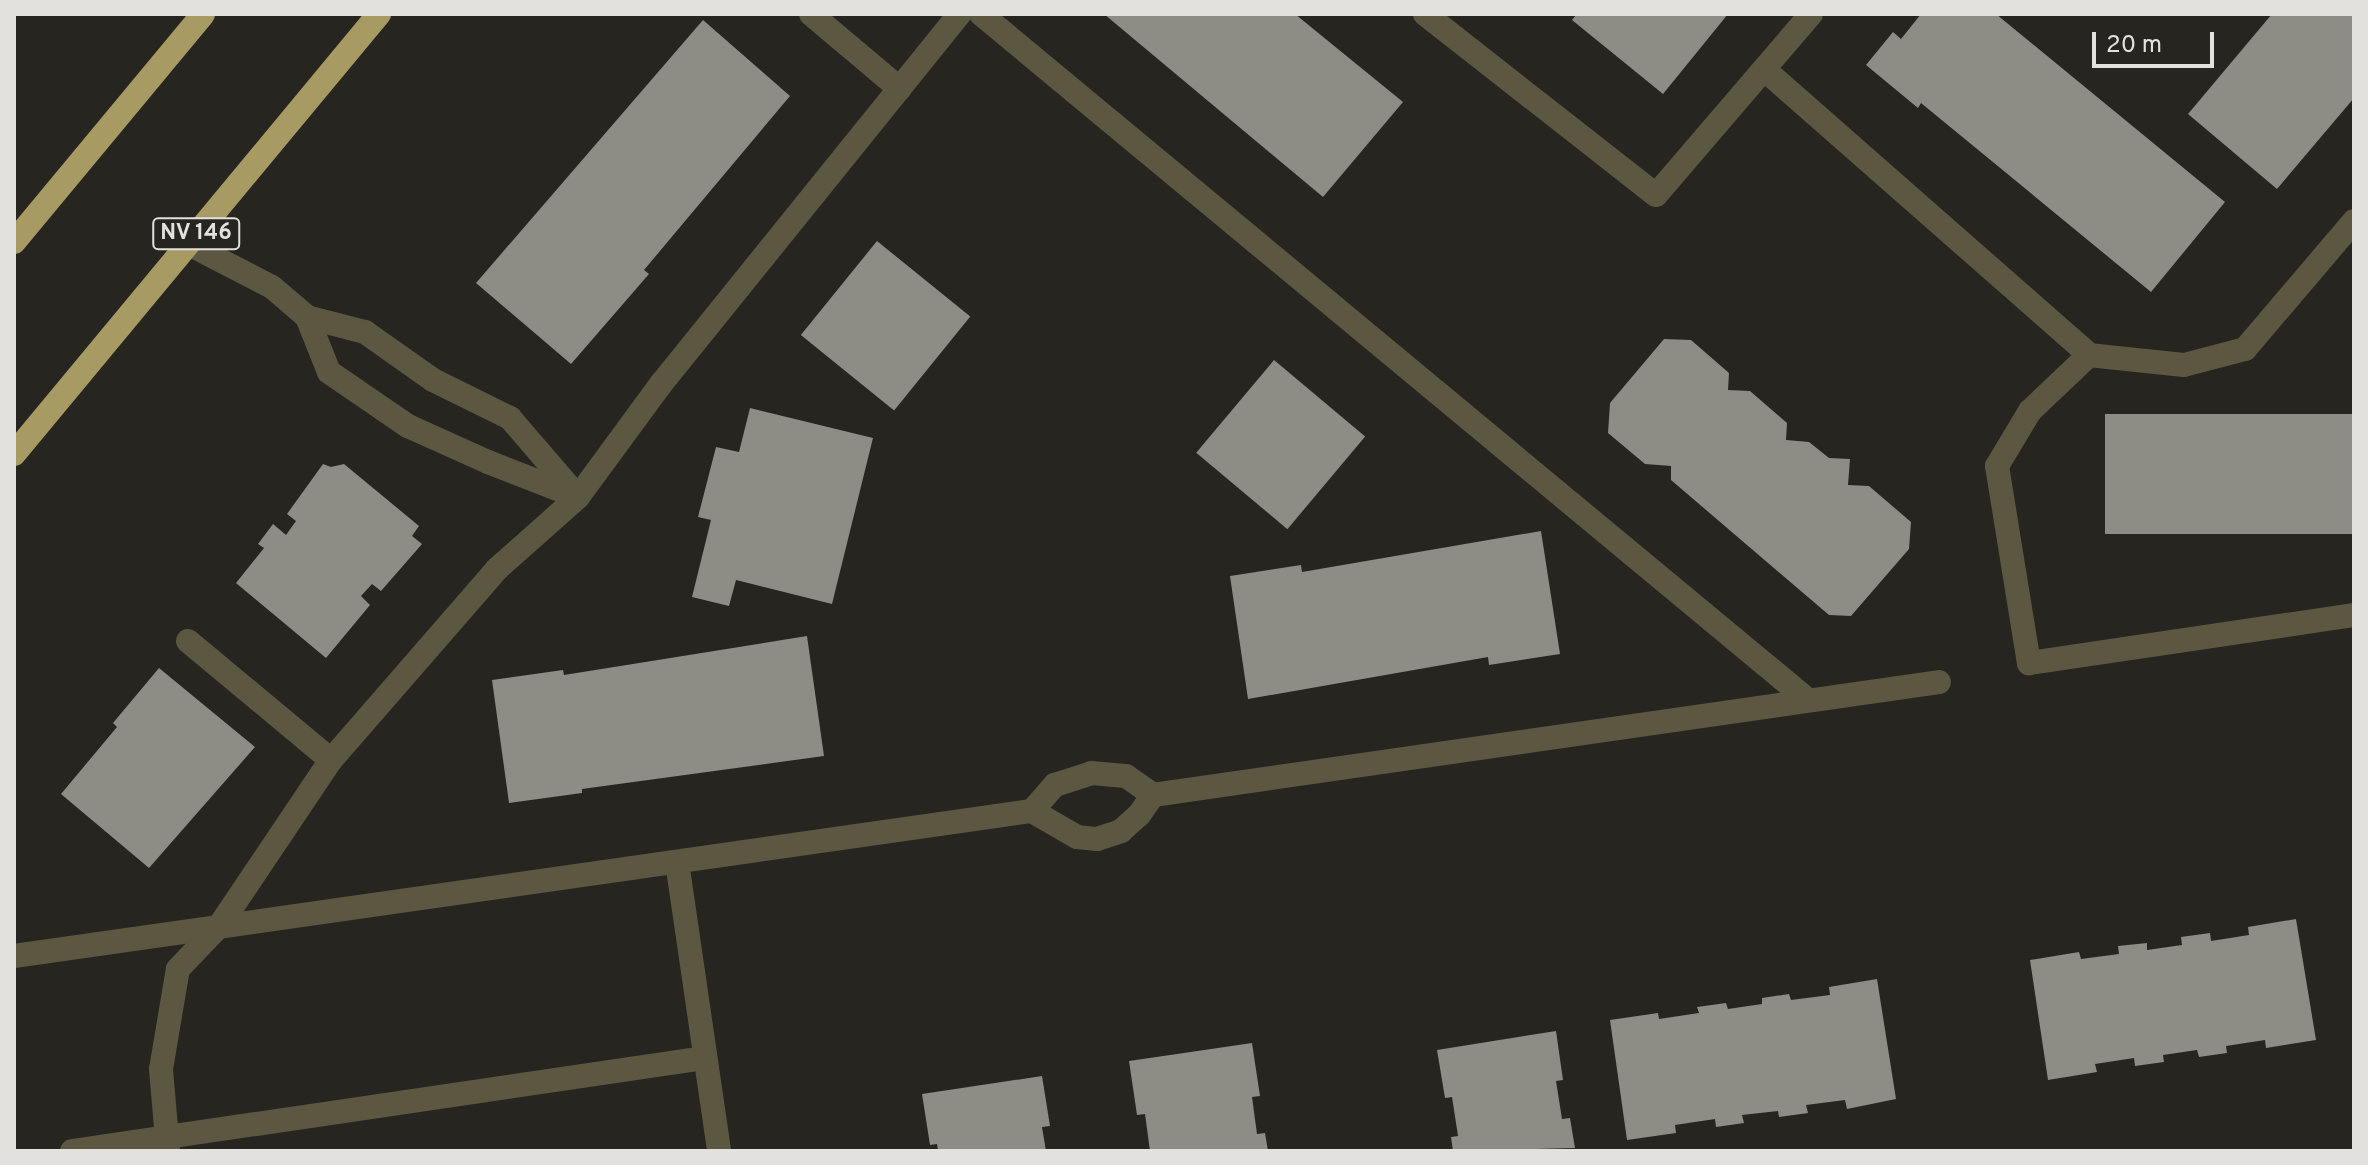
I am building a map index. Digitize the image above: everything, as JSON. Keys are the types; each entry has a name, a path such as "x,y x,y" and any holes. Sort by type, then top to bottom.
{"highway":[{"path":"14,242 203,14"},
{"name":"NV 146","path":"14,454 379,14"}],"street":[{"path":"811,14 900,89"},
{"path":"167,1145 161,1069 178,969 220,925 331,760 497,569 578,497 661,384 960,14"},
{"path":"981,14 1808,700"},
{"path":"1425,14 1656,195 1811,14"},
{"path":"1765,70 2089,355 2184,365 2245,349 2354,221"},
{"path":"189,244 272,287 307,317 365,332 433,380 510,418 578,497"},
{"path":"307,317 329,372 408,426 578,497"},
{"path":"2089,355 2030,411 1997,466 2029,663 2354,615"},
{"path":"188,641 331,760"},
{"path":"1032,811 1055,785 1091,773 1126,776 1153,795 1939,682"},
{"path":"14,956 1032,811 1077,837 1097,839 1121,831 1139,815 1153,795"},
{"path":"677,862 719,1151"},
{"path":"72,1151 167,1145 705,1058"}],"building":[{"path":"1104,14 1295,14 1403,102 1323,197"},
{"path":"1577,14 1728,14 1663,94 1572,20"},
{"path":"1921,14 1996,14 2225,202 2151,292 1921,103 1918,108 1866,65 1893,32 1901,39"},
{"path":"2272,14 2354,14 2354,98 2277,189 2188,114"},
{"path":"703,20 790,96 644,270 649,274 571,364 476,283"},
{"path":"877,241 970,317 894,411 801,335"},
{"path":"1664,339 1691,340 1729,373 1728,390 1750,391 1787,423 1786,440 1809,442 1829,458 1850,459 1848,485 1869,486 1911,522 1909,549 1851,616 1829,615 1671,480 1671,466 1645,464 1608,433 1610,403"},
{"path":"1274,360 1365,436 1287,529 1196,453"},
{"path":"750,408 873,438 832,604 736,580 729,606 692,597 711,520 698,517 716,447 739,452"},
{"path":"2105,414 2354,414 2354,534 2105,534"},
{"path":"323,464 331,467 344,464 419,526 412,536 422,544 381,591 372,584 361,596 370,605 326,658 236,583 264,548 258,544 273,524 286,535 296,521 287,514"},
{"path":"1541,531 1560,654 1489,665 1488,657 1248,699 1230,576 1301,565 1302,572"},
{"path":"807,636 824,756 582,789 582,793 509,803 492,680 563,670 564,675"},
{"path":"159,668 255,747 149,868 61,794 117,727 113,723"},
{"path":"2296,919 2316,1040 2266,1048 2265,1040 2226,1046 2227,1053 2199,1057 2197,1050 2163,1055 2164,1062 2135,1066 2134,1058 2095,1064 2097,1072 2048,1080 2030,960 2079,952 2081,959 2119,954 2118,946 2147,943 2147,950 2182,945 2181,937 2210,933 2211,941 2249,935 2248,927"},
{"path":"1877,979 1896,1099 1847,1109 1845,1100 1806,1105 1808,1113 1779,1117 1778,1111 1742,1115 1744,1123 1716,1127 1715,1119 1675,1125 1676,1133 1627,1140 1610,1020 1658,1013 1659,1019 1699,1013 1697,1007 1726,1003 1728,1009 1762,1004 1762,998 1789,994 1791,1000 1830,995 1829,987"},
{"path":"1556,1031 1563,1080 1556,1081 1562,1119 1570,1118 1575,1148 1453,1151 1451,1137 1458,1136 1452,1097 1445,1098 1437,1050"},
{"path":"1252,1043 1260,1096 1252,1097 1257,1134 1265,1133 1268,1151 1150,1151 1145,1114 1137,1115 1129,1061"},
{"path":"1042,1076 1050,1126 1042,1127 1046,1151 938,1151 937,1144 930,1145 922,1094"}]}
